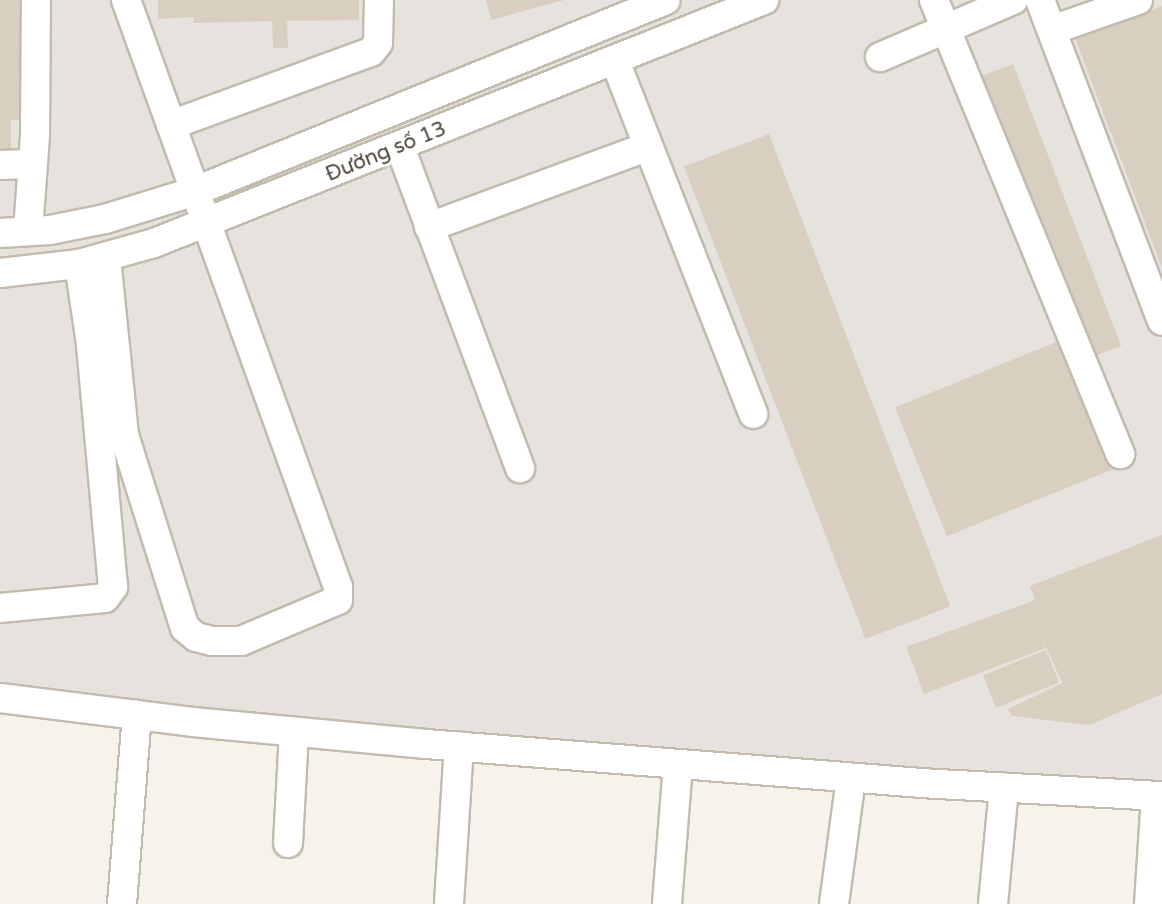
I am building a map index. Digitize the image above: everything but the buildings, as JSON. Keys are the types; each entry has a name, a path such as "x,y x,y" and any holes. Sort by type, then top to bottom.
{"street":[{"path":"28,231 30,164 35,136 36,0"},
{"path":"106,258 124,435 185,628 195,637 212,641 255,638 329,606 338,600 338,587 126,0"},
{"path":"171,125 371,52 378,43 379,0"},
{"name":"Đường số 13","path":"0,233 105,219 194,192 666,0"},
{"path":"934,0 1120,454"},
{"path":"880,57 1013,0"},
{"path":"1040,0 1162,321"},
{"path":"1052,30 1138,0"},
{"name":"Đường số 13","path":"0,273 79,264 106,258 207,223 615,61 754,2"},
{"path":"615,61 753,414"},
{"path":"400,147 520,468"},
{"path":"429,227 647,147"},
{"path":"0,165 30,164"},
{"path":"0,608 105,598 113,587 91,344 79,264"},
{"path":"0,698 294,732 459,746 851,778 1159,796 1149,904"},
{"path":"122,904 137,715"},
{"path":"288,843 294,732"},
{"path":"449,904 459,746"},
{"path":"667,904 678,764"},
{"path":"834,904 851,778"},
{"path":"993,904 1004,788"}],"shaded area":[{"path":"0,0 1162,0 1162,789 920,776 0,691"}]}
